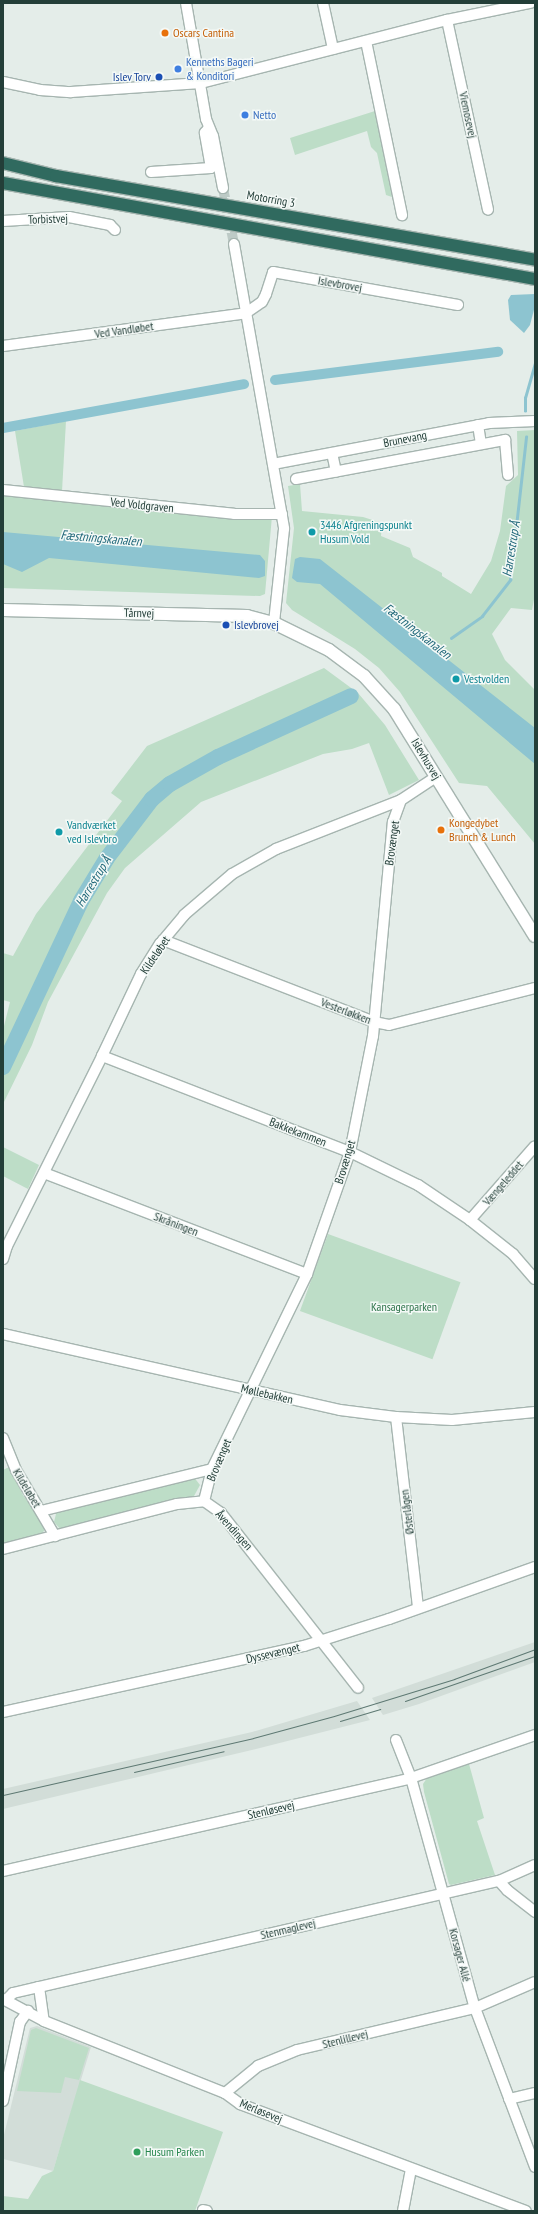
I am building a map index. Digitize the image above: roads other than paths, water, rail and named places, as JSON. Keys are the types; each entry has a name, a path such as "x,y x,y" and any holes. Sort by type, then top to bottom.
{"highway":[{"name":"Motorring 3","path":"3,163 56,176 535,260"},
{"path":"3,183 535,280"}],"street":[{"path":"186,3 210,132 223,188"},
{"path":"323,3 333,49"},
{"path":"3,82 40,90 71,92 201,83 447,20 485,7 530,3"},
{"name":"Viemosevej","path":"447,20 488,210"},
{"path":"366,41 402,215"},
{"path":"151,172 212,168 205,133 210,132"},
{"name":"Torbistvej","path":"3,220 69,217 110,225 115,230"},
{"path":"234,244 282,514 283,540 274,624"},
{"name":"Islevbrovej","path":"246,313 262,302 273,272 458,305"},
{"name":"Ved Vandløbet","path":"3,346 246,313"},
{"name":"Brunevang","path":"273,464 478,425 535,421"},
{"path":"478,425 481,444"},
{"name":"Brunevang","path":"296,480 505,440 508,475"},
{"path":"332,452 336,472"},
{"name":"Ved Voldgraven","path":"3,490 234,514 282,514"},
{"name":"Tårnvej","path":"3,610 217,614 247,616 274,624"},
{"name":"Islevhusvej","path":"274,624 310,639 329,650 364,676 394,709 535,936"},
{"name":"Kildeløbet","path":"3,1259 7,1246 102,1056 141,974 163,940 184,914 232,874 276,850 401,800 436,777"},
{"name":"Brovænget","path":"204,1501 212,1469 252,1390 307,1274 350,1152 373,1036 393,822 401,800"},
{"name":"Vesterløkken","path":"163,940 374,1022 389,1025 535,988"},
{"name":"Bakkekammen","path":"102,1056 350,1152 418,1185 470,1220 513,1254 535,1279"},
{"name":"Vængeleddet","path":"470,1220 535,1146"},
{"name":"Skråningen","path":"44,1173 307,1274"},
{"name":"Møllebakken","path":"3,1334 340,1410 396,1417 452,1420 535,1412"},
{"name":"Østerlågen","path":"396,1417 418,1608"},
{"name":"Kildeløbet","path":"3,1438 16,1470 55,1536"},
{"path":"41,1511 212,1469"},
{"name":"Åvendingen","path":"3,1549 177,1504 204,1501 221,1513 358,1688"},
{"name":"Dyssevænget","path":"3,1712 321,1641 535,1566"},
{"name":"Stenløsevej","path":"3,1871 411,1778 535,1734"},
{"name":"Korsager Allé","path":"396,1740 411,1778 475,2008 535,2167"},
{"name":"Stenmaglevej","path":"4,2000 13,1993 39,1986 500,1881 535,1865"},
{"path":"500,1881 507,1890 535,1912"},
{"name":"Stenlillevej","path":"225,2093 258,2066 297,2050 475,2008 535,1982"},
{"path":"39,1986 44,2021"},
{"name":"Merløsevej","path":"4,2000 44,2021 225,2093 240,2104 526,2211"},
{"path":"3,2101 20,2022 28,2012"},
{"path":"509,2099 535,2092"},
{"path":"403,2211 411,2169"}],"water":[{"path":"535,294 535,306 530,325 524,333 510,320 508,300 511,295"},
{"path":"3,532 260,555 265,561 265,576 259,578 49,558 22,572 3,564"},
{"path":"300,557 320,559 535,728 535,764 320,584 297,582 292,578 295,559"}],"waterway":[{"path":"275,380 498,352"},
{"name":"Harrestrup Å","path":"525,411 525,398 535,362"},
{"path":"3,428 244,384"},
{"name":"Harrestrup Å","path":"451,638 482,616 510,580 526,437"},
{"name":"Harrestrup Å","path":"3,1067 81,901 107,858 152,799 170,784 218,757 351,696"}],"tunnel":[{"path":"223,188 234,244"}],"tram line":[{"path":"3,1795 253,1738 334,1716 454,1679 535,1649"},
{"path":"405,1701 535,1656"},
{"path":"340,1721 380,1709"},
{"path":"134,1772 224,1751"}],"place":[{"name":"Oscars Cantina","path":"165,33"},
{"name":"Kenneths Bageri & Konditori","path":"178,69"},
{"name":"Islev Torv","path":"159,77"},
{"name":"Netto","path":"245,115"},
{"name":"3446 Afgreningspunkt Husum Vold","path":"312,532"},
{"name":"Islevbrovej","path":"226,625"},
{"name":"Vestvolden","path":"456,679"},
{"name":"Kongedybet Brunch & Lunch","path":"441,830"},
{"name":"Vandværket ved Islevbro","path":"59,832"},
{"name":"Husum Parken","path":"137,2152"}],"water label":[{"name":"Fæstningskanalen","path":"101,539"},
{"name":"Fæstningskanalen","path":"417,632"}],"park label":[{"name":"Kansagerparken","path":"404,1307"}]}
